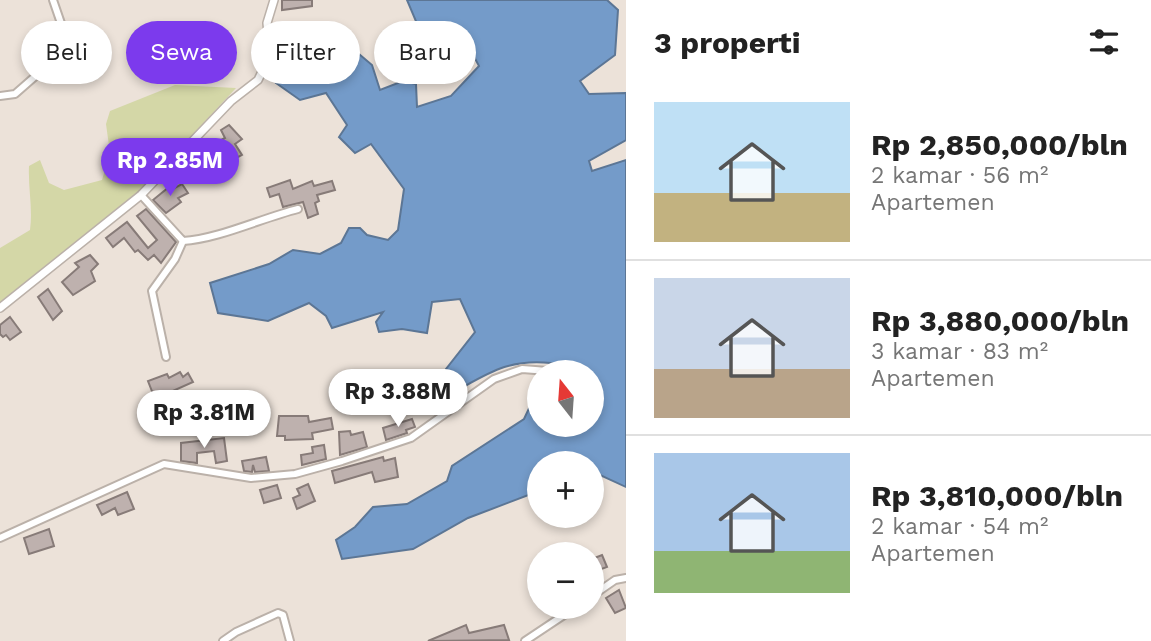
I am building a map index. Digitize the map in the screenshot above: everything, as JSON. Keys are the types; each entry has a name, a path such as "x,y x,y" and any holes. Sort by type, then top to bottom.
{"street":[{"path":"0,96 15,94 63,52 64,32 52,0"},
{"path":"0,308 141,195 231,101 258,80 270,55 267,23 274,0"},
{"path":"141,195 183,241"},
{"path":"183,241 208,237 262,218 298,209"},
{"path":"166,357 152,291 175,259 183,241"},
{"path":"0,537 164,464 251,478 295,474 342,461 411,438 494,379 527,369"},
{"path":"604,588 615,580 626,578"},
{"path":"223,641 236,632 278,613 283,615 290,641"},
{"path":"525,641 558,619"}],"green space":[{"path":"175,85 236,88 143,188 0,303 0,248 30,230 29,166 40,160 49,183 64,190 102,180 110,153 106,124 110,111"}],"water":[{"path":"407,0 607,0 618,10 615,55 580,81 589,94 626,93 626,140 589,161 592,171 626,160 626,487 604,477 604,451 527,451 527,496 468,518 413,549 342,559 336,540 355,527 373,507 407,504 447,481 452,466 524,419 527,413 527,438 604,438 604,360 527,360 527,363 496,370 445,397 435,383 475,332 460,299 432,302 427,333 402,329 379,332 376,322 383,312 332,328 326,316 309,303 268,321 218,313 210,283 269,264 293,250 320,254 341,243 349,228 360,228 367,235 388,240 398,230 404,189 371,144 355,153 339,137 347,125 326,93 300,100 277,84 360,84 360,55 372,65 374,84 378,84 380,90 395,84 416,84 417,107 451,96 462,84 476,84 476,69 479,66 476,60 476,21 416,21"}],"building":[{"path":"282,0 312,0 312,6 282,10"},
{"path":"229,125 242,139 235,144 242,155 227,163 215,143 225,138 221,130"},
{"path":"209,141 216,148 205,155 211,165 202,170 194,156 205,149 202,146"},
{"path":"290,180 293,189 312,181 314,186 332,181 335,190 317,195 319,201 315,203 318,214 308,218 303,202 283,207 279,194 270,197 267,188"},
{"path":"182,184 188,193 178,198 181,202 166,213 153,200 169,187 171,190"},
{"path":"146,209 176,242 161,263 154,255 148,260 138,250 135,252 124,238 113,247 106,238 127,222 148,248 157,240 137,216"},
{"path":"90,255 98,264 91,271 95,281 73,295 62,282 79,267 75,263"},
{"path":"48,289 62,311 53,320 38,297"},
{"path":"10,317 21,332 10,340 6,335 3,337 0,334 0,325"},
{"path":"180,372 183,377 188,373 193,382 155,399 148,381 167,374 169,378"},
{"path":"279,416 308,416 309,422 331,418 333,429 312,433 313,439 285,440 285,436 277,436"},
{"path":"412,419 415,427 406,430 407,433 386,440 383,428"},
{"path":"350,431 351,435 363,432 367,447 340,455 339,432"},
{"path":"224,438 227,461 216,463 214,451 197,453 197,463 181,461 181,443"},
{"path":"324,445 326,459 302,465 301,455 313,453 312,447"},
{"path":"266,457 269,471 255,472 253,465 252,472 244,471 242,461"},
{"path":"383,457 384,461 395,458 398,477 375,482 372,472 335,483 332,471"},
{"path":"308,484 315,501 297,509 293,498 300,495 297,489"},
{"path":"277,485 281,498 264,503 260,490"},
{"path":"127,492 134,509 118,515 115,508 102,515 97,505"},
{"path":"49,529 54,546 29,554 24,538"},
{"path":"619,590 626,608 615,613 606,598"},
{"path":"466,625 469,633 504,625 509,640 428,641"}]}
